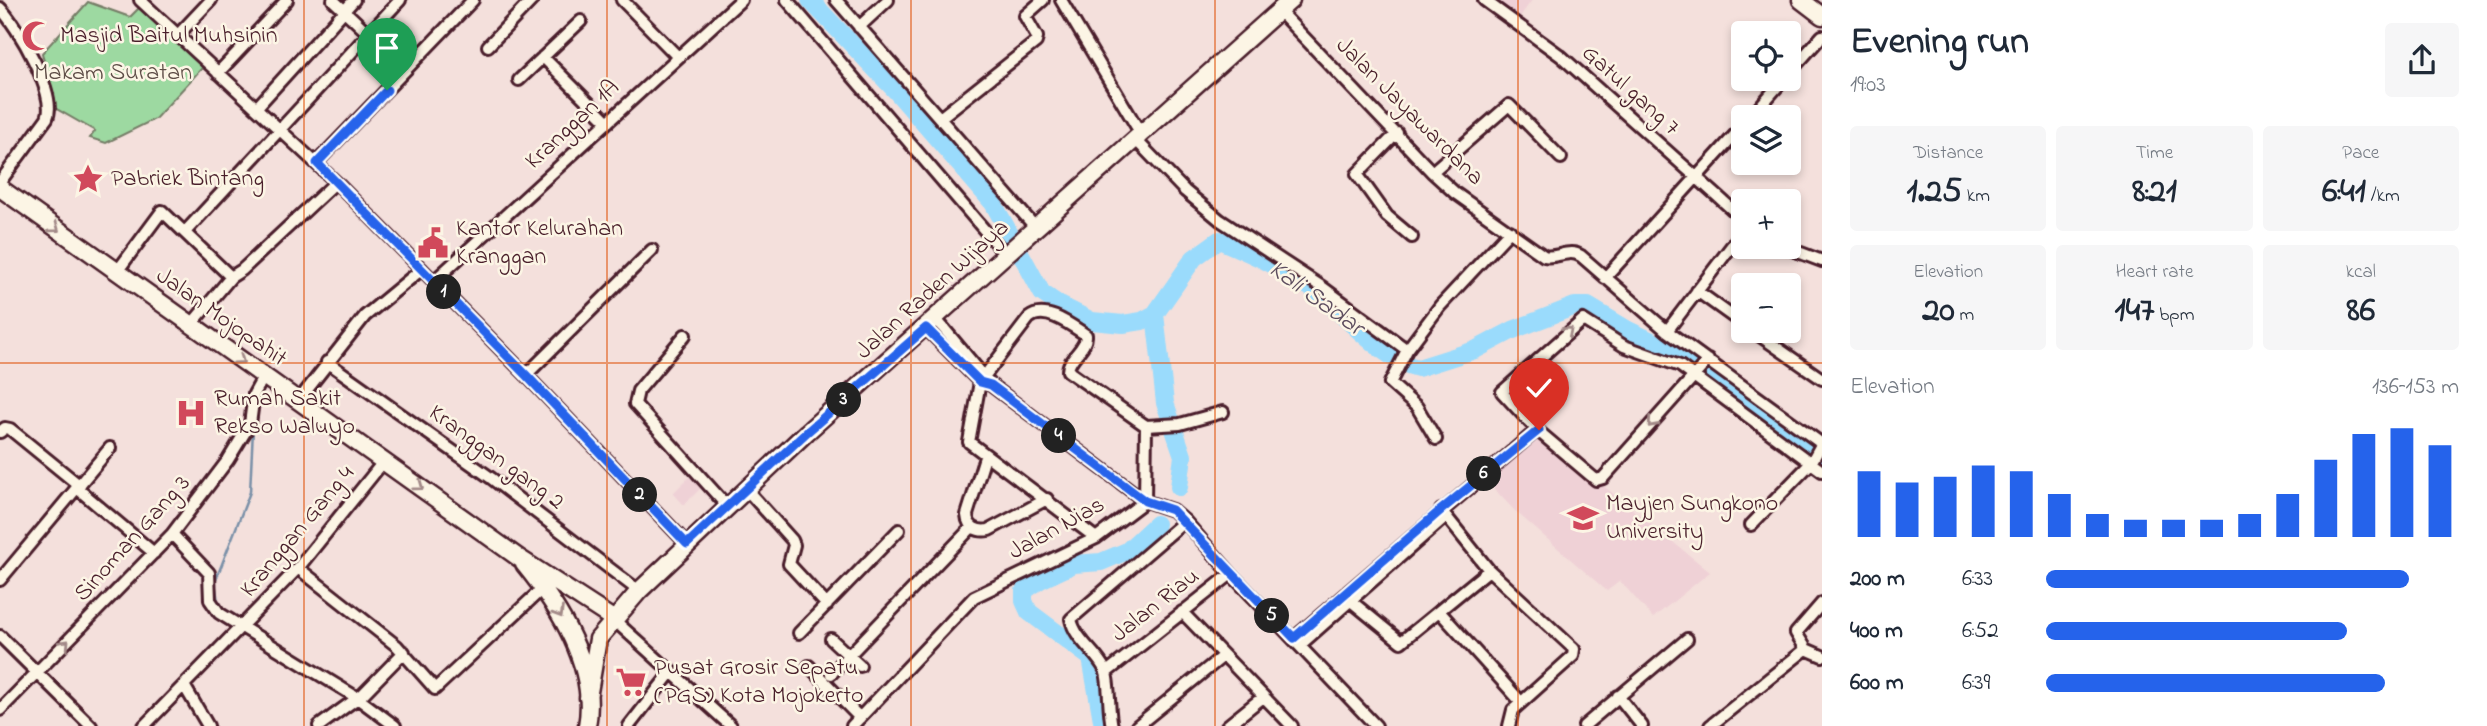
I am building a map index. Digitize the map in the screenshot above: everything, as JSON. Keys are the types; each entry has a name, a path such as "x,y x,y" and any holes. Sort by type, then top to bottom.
{"main road":[{"path":"1801,0 1822,16"},
{"name":"Jalan Raden Wijaya","path":"588,698 598,639 639,590 727,506 1285,3"},
{"name":"Jalan Mojopahit","path":"0,188 519,558 613,619"},
{"name":"Jalan Mojopahit","path":"519,558 544,588 578,651 588,698 587,726"}],"street":[{"path":"140,0 317,163 526,375 687,544"},
{"path":"178,35 211,0"},
{"path":"218,73 287,0"},
{"path":"333,0 368,33"},
{"path":"257,107 354,0"},
{"path":"186,232 400,0"},
{"path":"317,163 473,0"},
{"path":"488,46 532,0"},
{"path":"622,0 678,57"},
{"path":"723,0 731,9"},
{"name":"Kranggan 1A","path":"434,281 741,0"},
{"path":"787,0 1008,252"},
{"path":"835,0 1035,229"},
{"path":"859,27 888,0"},
{"path":"940,118 1034,45 1037,37 1025,16 1043,0"},
{"path":"1060,0 1138,137 1185,191 1220,220 1322,287 1406,351"},
{"name":"Gatul gang 7","path":"1484,0 1561,57 1731,209"},
{"name":"Jalan Jayawardana","path":"1285,3 1397,133 1455,193 1548,257 1576,253 1667,331 1701,368 1818,450"},
{"path":"0,8 32,55 50,107 47,118 0,182"},
{"path":"519,80 581,21"},
{"path":"1801,59 1822,36"},
{"path":"543,57 608,122"},
{"path":"1761,105 1774,91"},
{"path":"1432,172 1509,105 1561,158"},
{"path":"1397,133 1357,174 1387,215 1412,237"},
{"path":"1605,278 1731,140"},
{"path":"191,325 230,277 242,270 336,182"},
{"path":"116,272 162,211 230,277"},
{"path":"1436,439 1417,407 1390,383 1406,351 1440,306 1510,231"},
{"path":"1667,331 1731,247"},
{"path":"526,375 652,250"},
{"path":"1801,253 1822,261"},
{"path":"299,400 365,316 422,269"},
{"path":"1697,291 1731,315"},
{"path":"1096,538 1047,499 972,447 969,439 982,378 1029,318 1041,312 1087,337 1068,365 1070,373 1146,426 1180,424 1223,412"},
{"path":"1701,368 1600,480 1594,479 1537,430 1502,392 1583,320 1625,346 1674,363 1701,368 1818,450 1822,471"},
{"path":"930,323 991,385 1150,503 1172,510 1185,521 1231,574 1376,726"},
{"path":"685,335 638,391 635,404 727,506"},
{"path":"1770,343 1822,379"},
{"name":"Kranggan gang 2","path":"327,362 491,478 639,590"},
{"name":"Sinoman Gang 3","path":"0,710 172,534 228,460 250,424 254,394 264,376"},
{"path":"1146,426 1150,503"},
{"path":"2,430 79,488 155,552"},
{"path":"1297,642 1537,430"},
{"path":"0,580 110,448"},
{"path":"1751,525 1818,450"},
{"path":"985,457 967,515 971,527 979,531 989,530 1047,499"},
{"name":"Kranggan Gang 4","path":"144,726 185,687 298,568 384,461"},
{"path":"746,489 792,540 794,545 789,564 827,605"},
{"name":"Jalan Nias","path":"856,722 964,606 986,590 1096,538 1150,503"},
{"path":"1443,514 1489,569 1574,649 1573,656 1511,714 1510,726"},
{"path":"1112,726 1107,698 1107,672 1074,628 1071,619 1185,521"},
{"path":"831,674 971,527"},
{"path":"799,633 899,530"},
{"path":"172,534 209,573 210,600 215,610 360,695 395,726"},
{"path":"298,568 404,652 435,689 544,588"},
{"path":"1347,598 1398,641 1404,640 1489,569"},
{"name":"Jalan Riau","path":"1107,672 1231,574"},
{"path":"1822,603 1796,633 1806,649 1822,656"},
{"path":"1439,611 1521,702"},
{"path":"1182,612 1292,726"},
{"path":"613,619 731,726"},
{"path":"0,636 91,726"},
{"path":"831,639 860,666"},
{"path":"1584,726 1687,639"},
{"path":"1710,726 1806,649"},
{"path":"319,726 360,695 404,652"},
{"path":"1137,726 1223,656"},
{"path":"809,666 856,722"},
{"path":"629,726 672,671"},
{"path":"185,687 208,726"},
{"path":"1618,696 1642,726"},
{"path":"1227,726 1263,697"}],"shaded area":[{"path":"1488,0 1532,0 1517,21"},
{"name":"Mayjen Sungkono University","path":"1538,431 1710,572 1653,618 1620,581 1607,591 1514,510 1483,477"},
{"path":"691,475 702,487 684,505 673,493"}],"green space":[{"name":"Makam Suratan","path":"88,2 130,17 142,5 203,67 155,119 106,143 90,138 95,131 55,108 42,53"}],"waterway":[{"name":"Kali Sadar","path":"810,0 896,91 993,203 1042,293 1092,321 1123,324 1142,321 1155,314 1194,258 1219,240 1300,280 1376,345 1404,363 1418,368 1475,350 1513,330 1575,306 1588,306 1628,330 1690,359 1822,455"},
{"path":"1155,314 1165,403 1183,456 1179,487"},
{"path":"226,611 218,602 215,582 250,492 253,429"},
{"path":"1103,726 1091,658 1029,612 1024,601 1024,591 1074,564 1101,562 1127,551 1156,524"}],"place":[{"name":"Masjid Baitul Muhsinin","path":"37,36"},
{"name":"Pabriek Bintang","path":"88,179"},
{"name":"Kantor Kelurahan Kranggan","path":"433,243"},
{"name":"Rumah Sakit Rekso Waluyo","path":"191,413"},
{"name":"Mayjen Sungkono University","path":"1583,518"},
{"name":"Pusat Grosir Sepatu (PGS) Kota Mojokerto","path":"631,682"}],"route":[{"path":"387,90 317,163 526,375 687,544 807,432 926,328 980,382 991,385 1145,501 1172,510 1294,638 1441,510 1539,430"}]}
